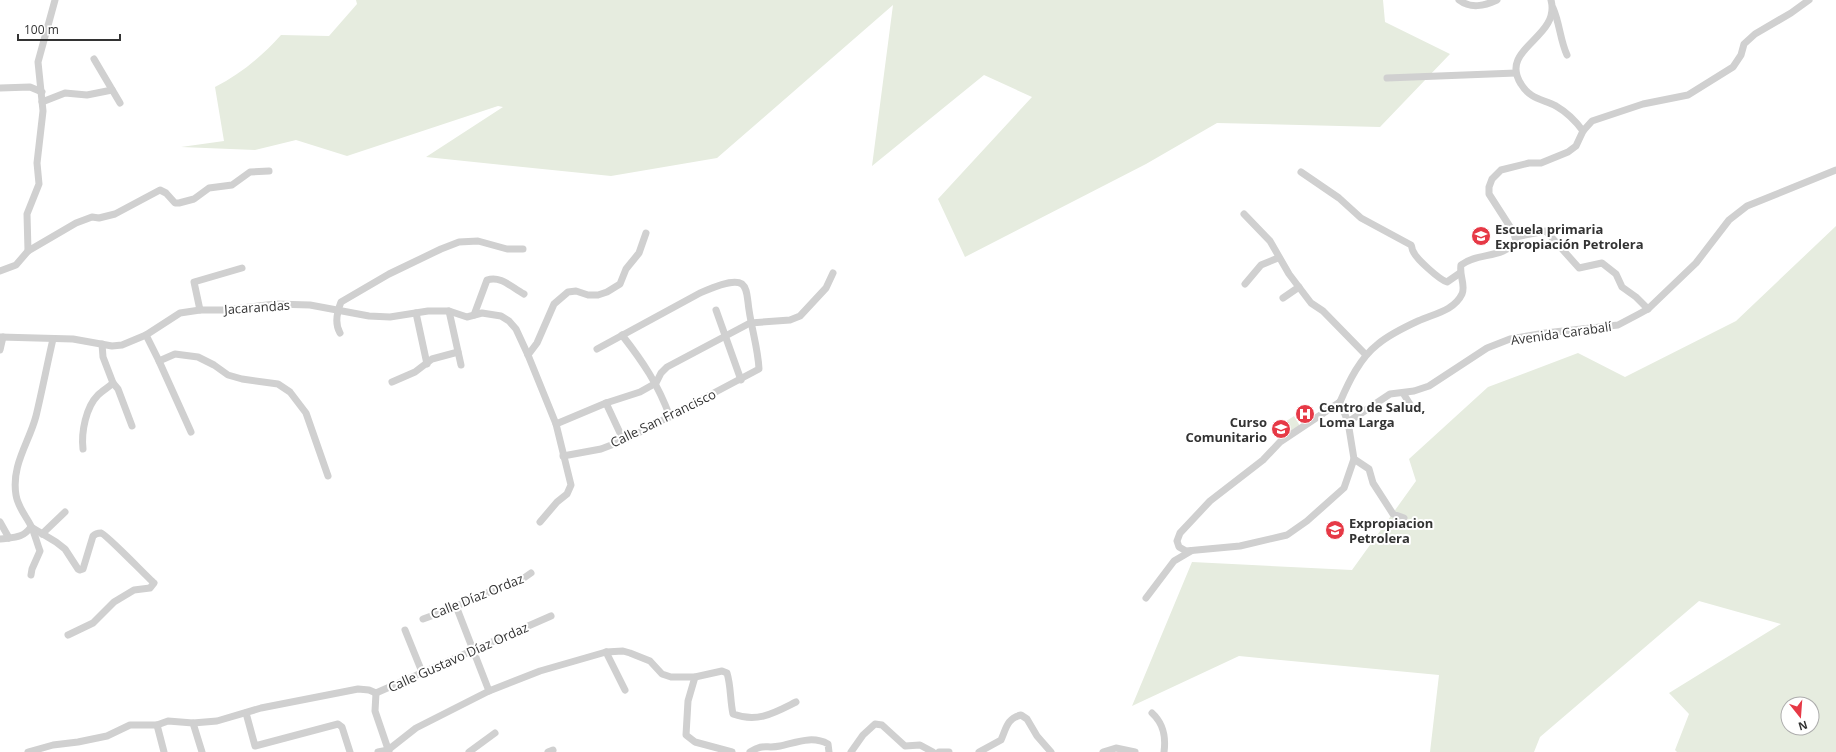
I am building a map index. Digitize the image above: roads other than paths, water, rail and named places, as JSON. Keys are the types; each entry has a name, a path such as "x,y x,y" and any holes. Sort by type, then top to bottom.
{"street":[{"path":"28,251 27,214 39,184 37,163 43,111 38,62 55,0"},
{"path":"1459,0 1466,6 1488,4 1497,0"},
{"path":"1340,402 1348,422 1354,459 1344,488 1307,521 1287,535 1240,546 1186,551 1180,547 1177,541 1180,533 1210,501 1263,460 1280,442 1340,402 1347,386 1366,355 1379,343 1419,320 1446,310 1455,303 1461,296 1464,289 1460,273 1461,265 1468,260 1498,254 1512,247 1516,241 1515,237 1489,194 1489,187 1492,179 1501,170 1529,164 1542,163 1568,152 1576,146 1583,131 1592,121 1604,116 1643,104 1688,94 1733,67 1741,55 1744,44 1755,34 1791,13 1809,0"},
{"path":"1552,4 1551,19 1545,30 1520,54 1517,62 1516,73 1525,90 1536,99 1556,106 1573,118 1583,131"},
{"path":"1552,4 1559,20 1563,46 1567,55"},
{"path":"94,58 120,103"},
{"path":"1387,78 1516,73"},
{"path":"0,88 30,87 42,92"},
{"path":"42,102 65,94 87,95 112,90"},
{"name":"Avenida Carabalí","path":"1348,422 1390,394 1429,386 1487,348 1510,339 1545,333 1618,325 1648,309 1696,263 1729,220 1748,206 1836,170"},
{"path":"0,271 16,264 28,251 76,223 92,218 115,214 160,190 166,193 175,203 179,203 194,200 209,188 232,185 250,172 269,171"},
{"path":"1301,172 1339,198 1360,218 1412,245 1412,251 1419,260 1442,280 1447,282 1460,273"},
{"path":"1244,214 1270,241 1278,258 1311,303 1323,311 1366,355"},
{"path":"1515,237 1546,231 1579,268 1602,263 1616,274 1622,287 1636,297 1648,309"},
{"path":"540,522 570,489 556,424 528,355 537,343 554,304 568,292 576,291 588,295 598,295 607,292 620,284 626,269 639,253 646,233"},
{"path":"340,333 337,323 338,310 341,302 389,274 441,248 459,242 478,241 507,249 523,249"},
{"path":"1245,284 1262,265 1278,258"},
{"path":"200,310 194,282 242,268"},
{"path":"556,424 606,403 640,392 656,383 661,373 667,367 750,322 790,320 800,316 826,288 832,273"},
{"path":"474,315 487,280 491,279 504,282 524,294"},
{"path":"597,349 700,293 729,283 735,282 742,284 746,290 750,322"},
{"path":"1283,298 1300,287"},
{"name":"Jacarandas","path":"1,337 73,339 102,344 122,345 146,335 180,313 200,310 226,310 275,304 310,305 369,316 390,317 428,311 449,311 467,317 482,313 501,316 509,321 516,329 528,355"},
{"path":"716,310 741,380"},
{"path":"449,311 461,365"},
{"path":"416,313 426,364"},
{"name":"Calle San Francisco","path":"563,456 601,448 628,439 741,380 759,369 750,322"},
{"path":"146,335 191,432"},
{"path":"622,335 647,368 656,383 670,417"},
{"path":"0,350 1,337"},
{"path":"31,576 32,569 40,551 31,527 18,503 16,494 19,457 32,430 53,339"},
{"path":"102,344 103,357 113,383 118,389 132,426"},
{"path":"392,382 415,372 432,359 458,352"},
{"path":"159,361 176,354 198,357 214,365 228,375 242,379 278,384 290,392 306,413 328,476"},
{"path":"83,449 83,432 90,405 98,395 113,383"},
{"path":"1403,392 1413,409"},
{"path":"606,403 620,433 628,439"},
{"path":"1354,459 1369,469 1373,483 1393,514 1404,518"},
{"path":"42,534 65,512"},
{"path":"0,522 9,538"},
{"path":"31,527 65,549 80,570 83,569 86,562 93,536 101,533 108,536 132,563 154,583 150,588 134,590 114,602 93,623 68,635"},
{"path":"0,539 16,538 26,534 31,527"},
{"path":"1146,598 1174,561 1193,550"},
{"name":"Calle Díaz Ordaz","path":"423,619 521,580 531,574"},
{"path":"456,606 489,691"},
{"name":"Calle Gustavo Díaz Ordaz","path":"28,752 53,745 107,736 130,725 157,725 168,721 193,723 217,721 261,708 358,689 369,690 376,693 551,616"},
{"path":"405,630 422,672"},
{"path":"378,752 388,751 416,728 489,691 540,671 606,652 623,651 630,653 650,661 662,674 671,677 695,677 722,671 727,673 729,680 730,701 734,714 742,717 750,718 770,714 796,702"},
{"path":"606,652 624,690"},
{"path":"695,677 688,701 686,735 696,742 732,752"},
{"path":"376,693 375,711 388,751"},
{"path":"246,713 255,746 338,724 342,727 350,752"},
{"path":"1152,713 1159,720 1164,734 1164,752"},
{"path":"979,752 1001,740 1005,728 1013,718 1021,716 1027,719 1037,736 1051,752"},
{"path":"193,723 202,752"},
{"path":"851,752 863,735 876,724 882,726 905,746 920,745 933,752"},
{"path":"157,725 164,752"},
{"path":"469,752 496,733"},
{"path":"750,752 762,745 780,746 809,739 822,741 828,744 830,752"},
{"path":"1103,752 1116,748 1134,752"},
{"path":"939,752 949,752"}],"place":[{"name":"Escuela primaria Expropiación Petrolera","path":"1481,236"},
{"name":"Centro de Salud, Loma Larga","path":"1305,414"},
{"name":"Curso Comunitario","path":"1281,429"},
{"name":"Expropiacion Petrolera","path":"1335,530"}]}
